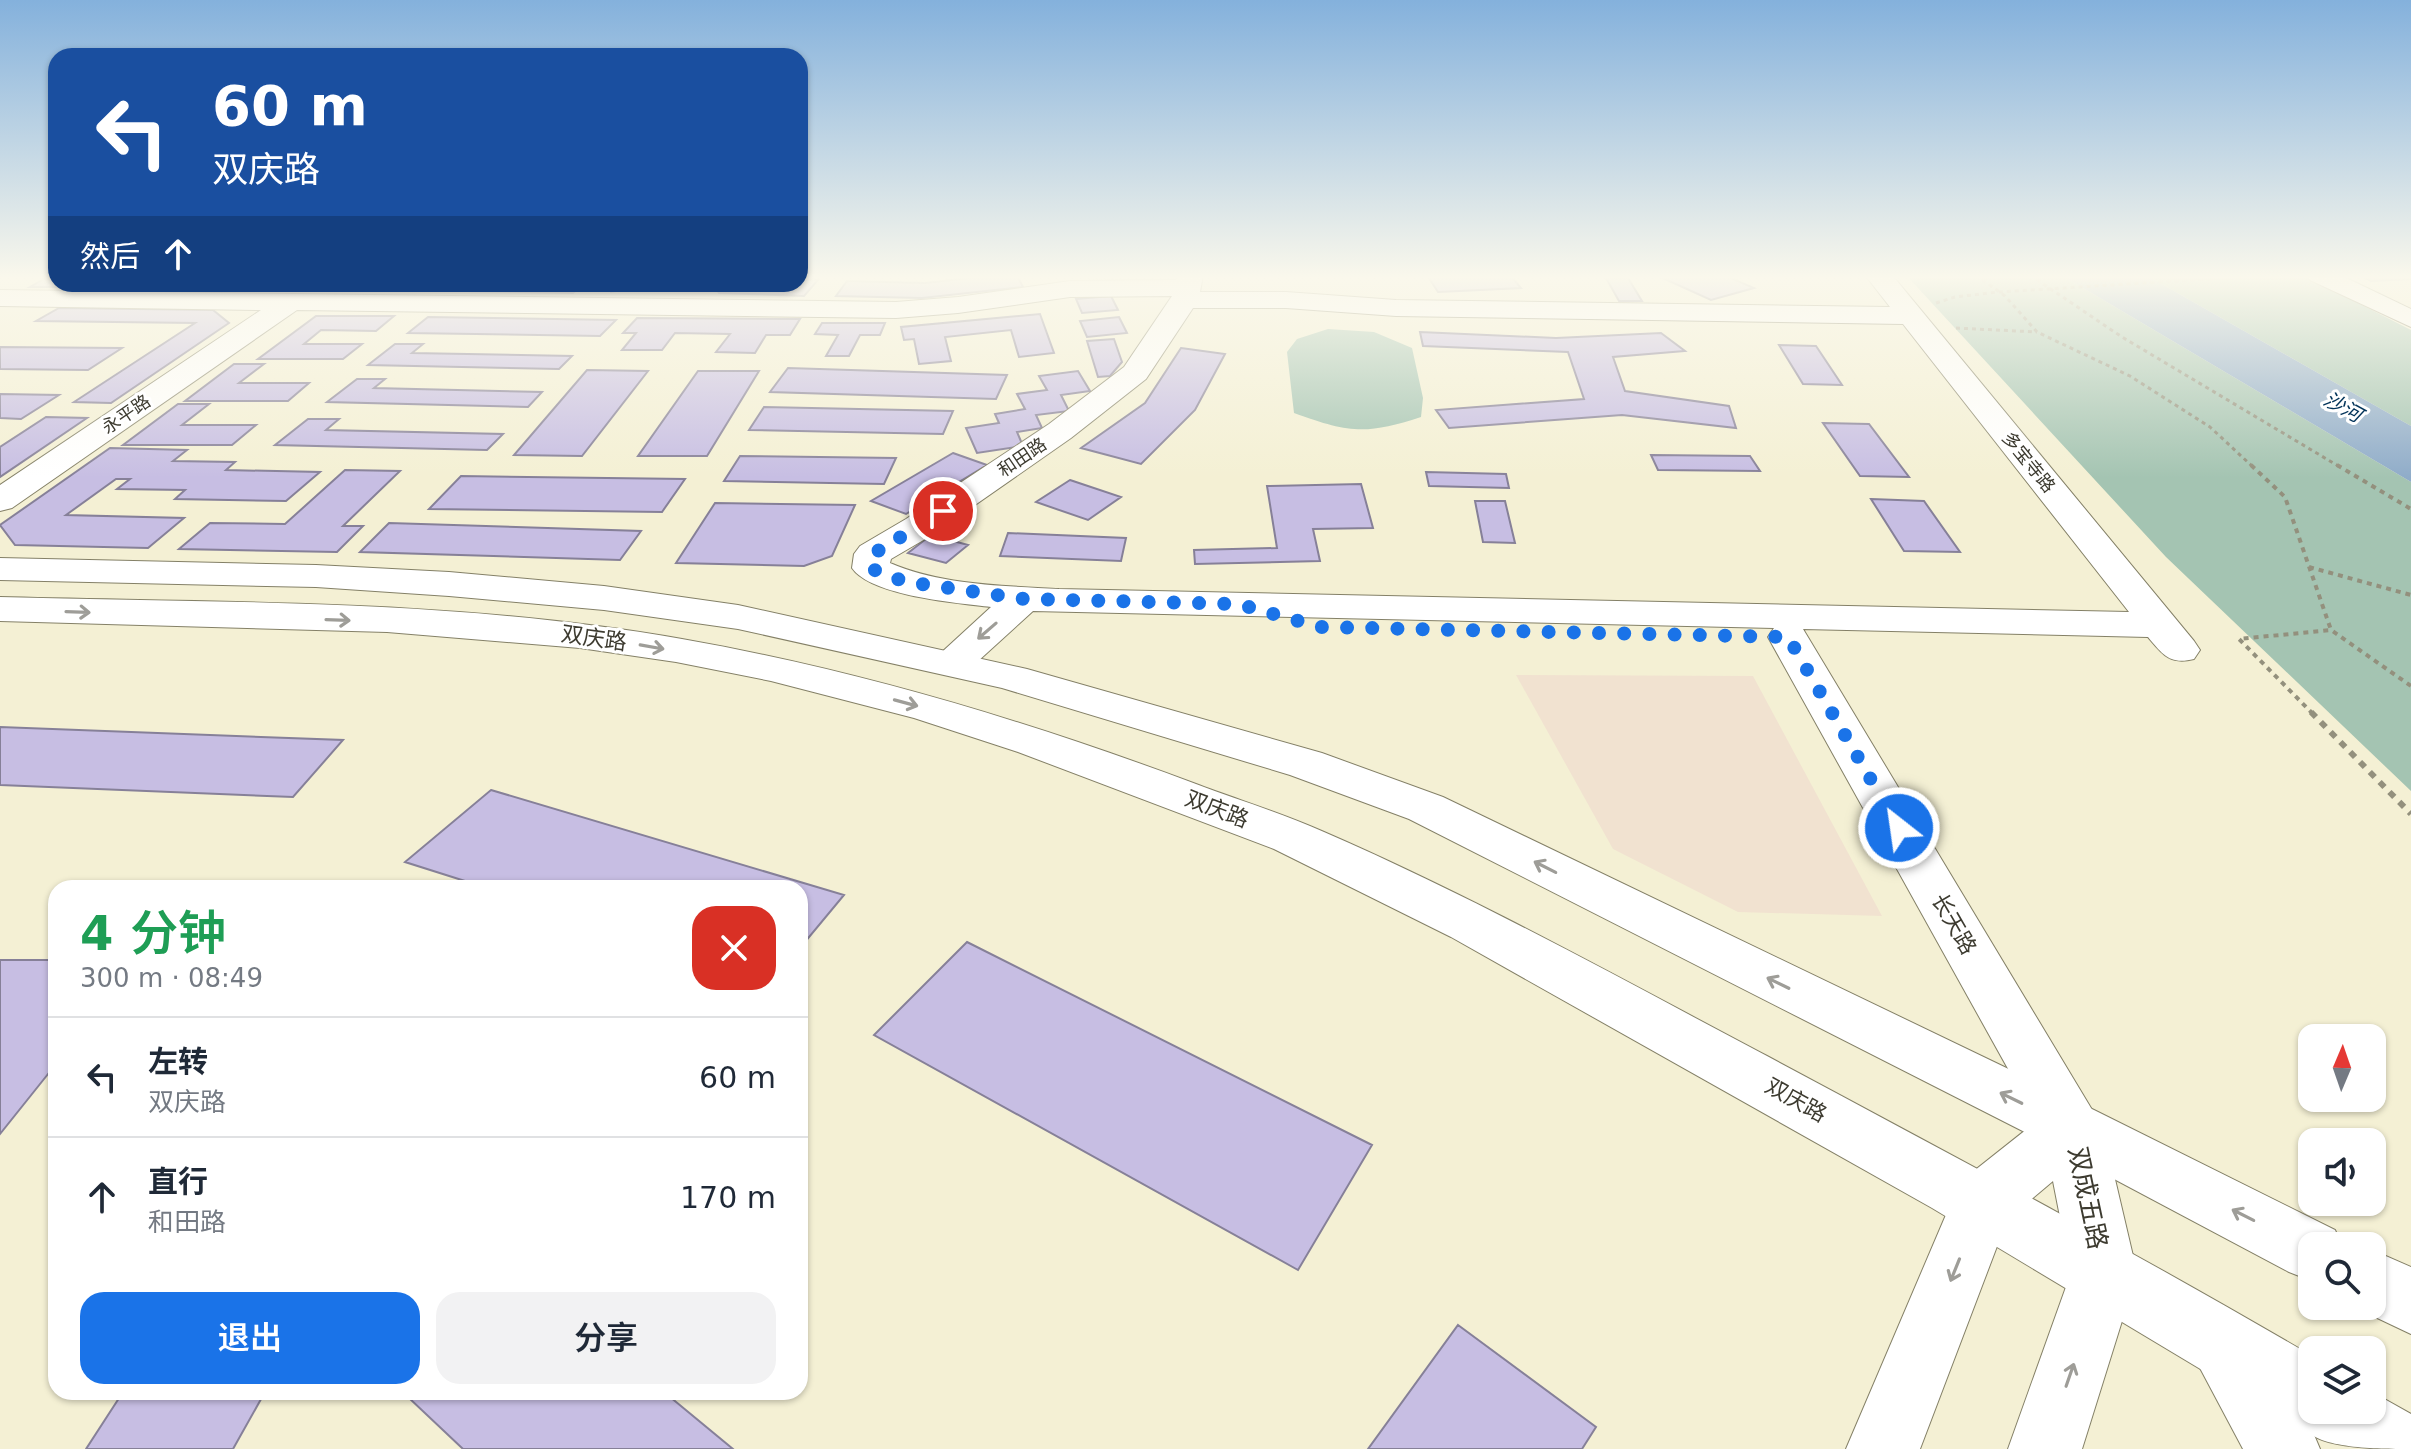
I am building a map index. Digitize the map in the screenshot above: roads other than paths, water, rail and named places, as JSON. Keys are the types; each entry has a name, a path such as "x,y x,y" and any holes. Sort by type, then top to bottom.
{"street":[{"name":"永平路","path":"0,501 231,343"},
{"name":"和田路","path":"1024,599 884,575 871,568 873,554 919,527 1060,431 1135,373 1154,343"},
{"name":"多宝寺路","path":"1932,343 2170,637"},
{"name":"双庆路","path":"0,569 316,576 604,598 738,617 1012,678 1306,764 1426,808 2073,1128 2298,1244"},
{"path":"951,663 1024,599 2170,637"},
{"path":"1238,604 1320,627 1788,637 2170,637"},
{"name":"双庆路","path":"0,609 512,628 606,639 771,668 937,711 1094,761 1301,841 1513,946 1982,1202 2298,1387"},
{"name":"长天路","path":"1788,637 2073,1128"},
{"name":"双成五路","path":"1883,1449 1982,1202 2073,1128 2104,1273 2045,1449"},
{"path":"2386,1289 2411,1302"},
{"path":"2220,1340 2283,1449"},
{"path":"2358,1424 2400,1449"}],"water":[{"name":"沙河","path":"2175,343 2265,343 2411,426 2411,482"}]}
